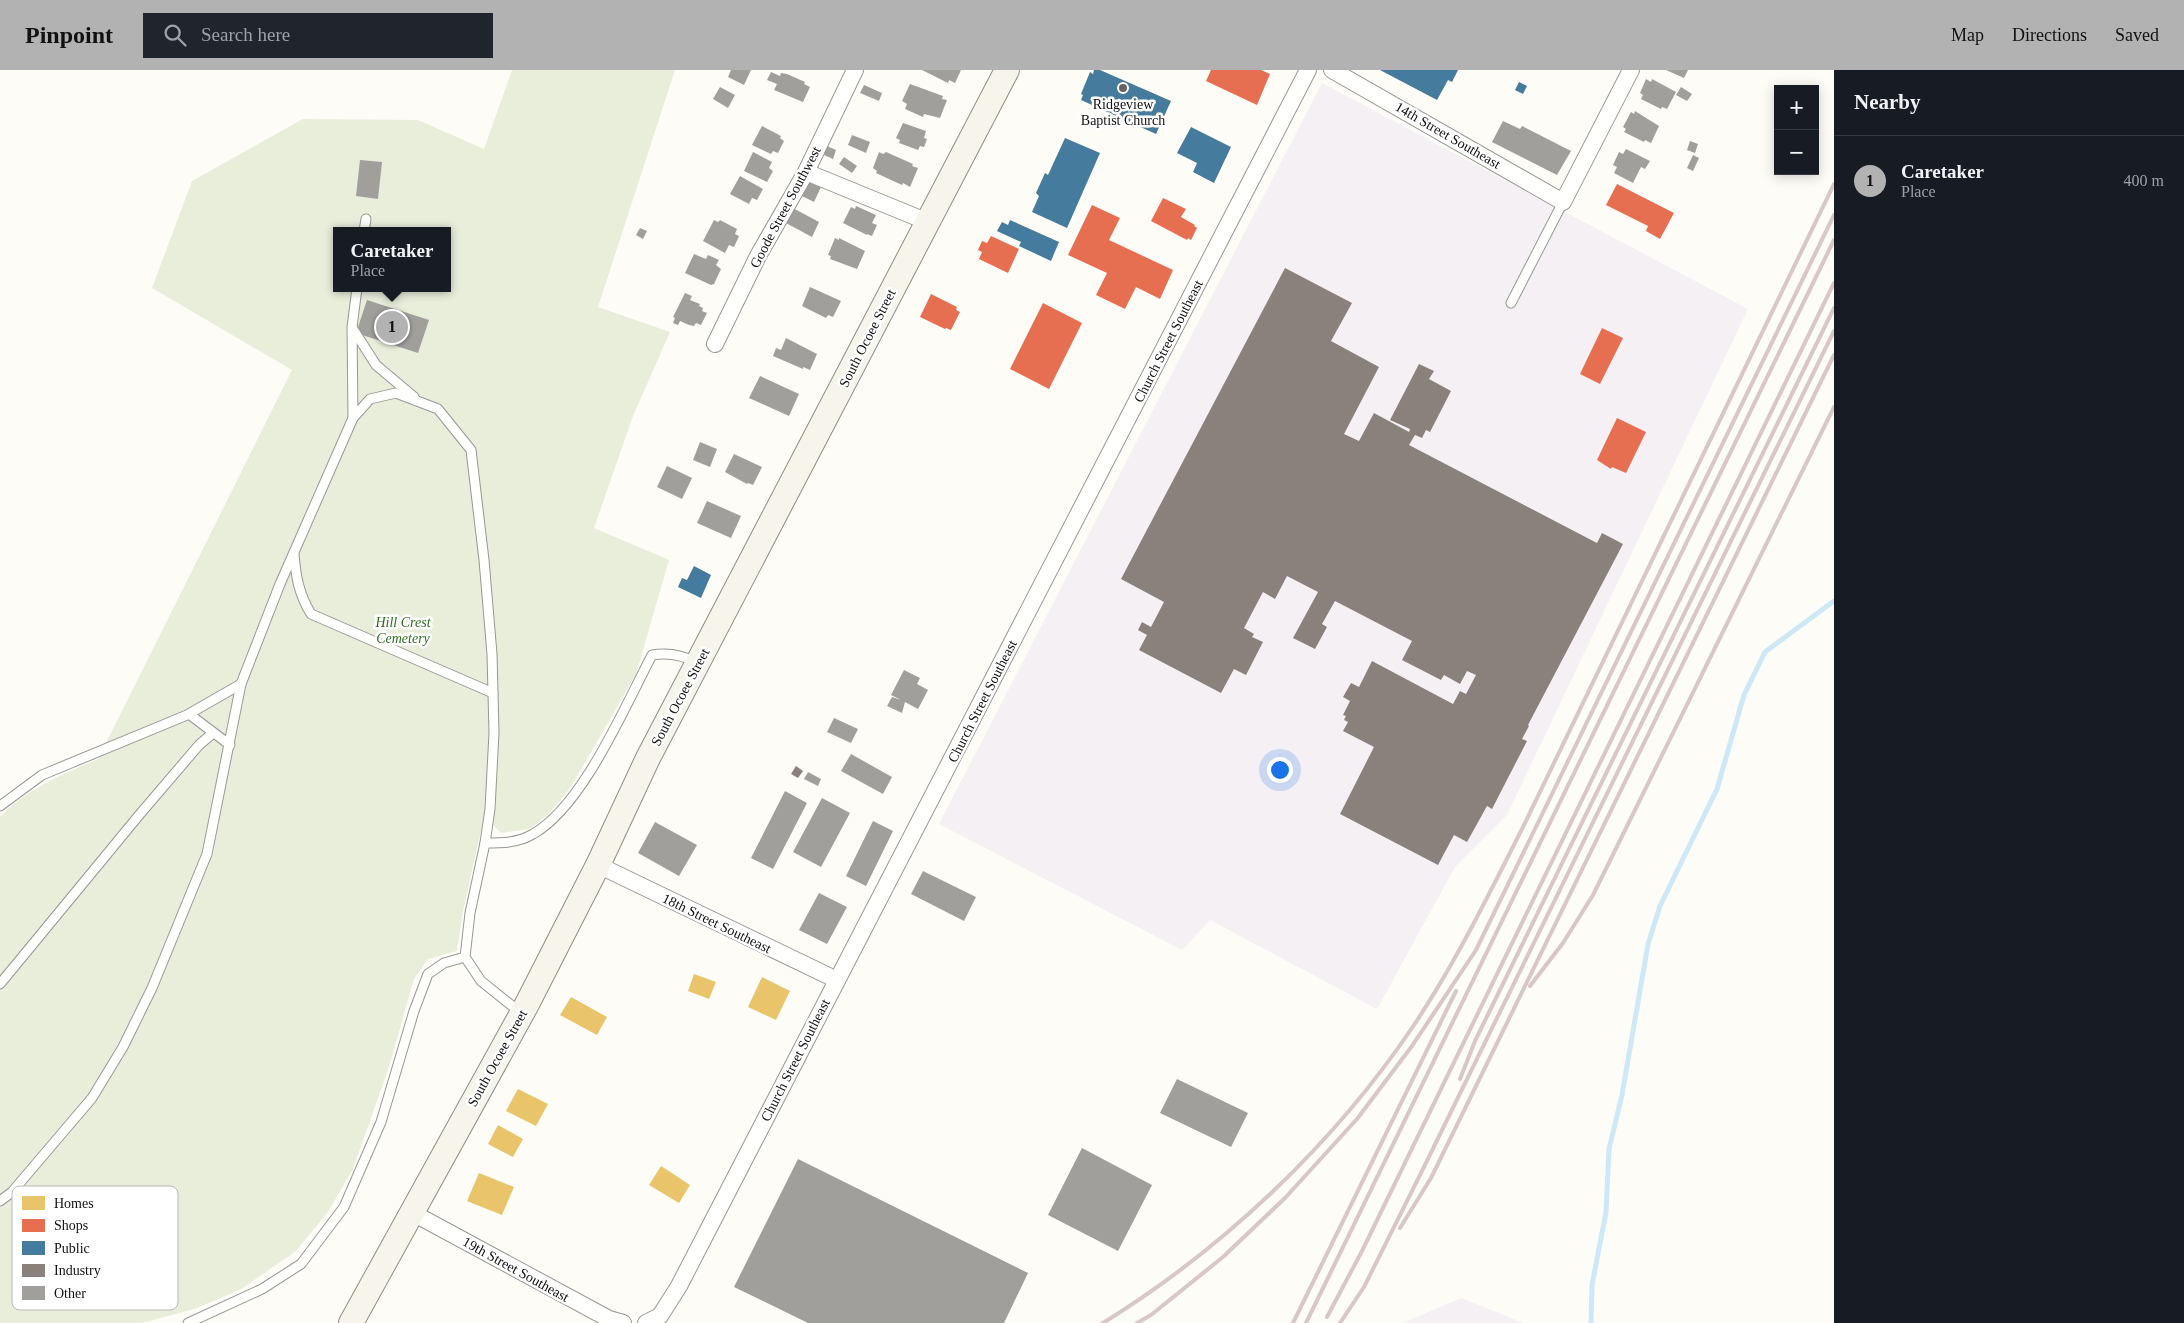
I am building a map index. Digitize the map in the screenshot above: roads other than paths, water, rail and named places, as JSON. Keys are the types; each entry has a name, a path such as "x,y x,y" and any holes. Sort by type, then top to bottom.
{"street":[{"name":"Goode Street Southwest","path":"715,344 758,256 806,172 855,70"},
{"name":"South Ocoee Street","path":"351,1323 522,1014 598,865 648,758 1007,70"},
{"name":"Church Street Southeast","path":"646,1323 660,1316 679,1286 1308,70"},
{"name":"14th Street Southeast","path":"1332,70 1563,202"},
{"path":"1563,202 1631,70"},
{"path":"806,172 928,222"},
{"name":"18th Street Southeast","path":"598,865 836,980"},
{"name":"19th Street Southeast","path":"411,1212 609,1319 623,1323"}],"lane":[{"path":"1512,304 1563,202"},
{"path":"365,227 366,219"},
{"path":"353,418 352,327 356,292"},
{"path":"352,327 376,365 420,402"},
{"path":"17,1186 92,1098 123,1046 152,988 207,854 241,684 294,552 353,418 370,399 396,393 438,409 471,450 485,570 492,654 494,732 490,809 485,843 470,913 465,957 480,981 522,1014"},
{"path":"294,552 296,578 301,597 311,614 493,693"},
{"path":"485,843 507,844 532,835 555,819 599,756 652,656 666,653 687,657 698,663"},
{"path":"0,806 42,775 189,714 241,684"},
{"path":"189,714 230,745"},
{"path":"0,984 164,786 199,745 213,732"},
{"path":"188,1323 262,1290 301,1264 344,1207 381,1122 414,1011 428,974 444,963 465,957"},
{"path":"0,1201 12,1192"}],"waterway":[{"path":"1591,1323 1592,1285 1606,1212 1609,1149 1622,1095 1648,944 1660,906 1717,789 1744,695 1765,652 1834,601"}],"railway":[{"path":"1103,1323 1148,1294 1191,1262 1274,1190 1349,1111 1383,1069 1414,1025 1472,928 1523,827 1834,184"},
{"path":"1137,1323 1151,1315 1223,1257 1285,1198 1357,1119 1412,1046 1476,950 1834,215"},
{"path":"1306,1323 1834,240"},
{"path":"1327,1317 1362,1251 1834,283"},
{"path":"1460,1079 1475,1041 1834,308"},
{"path":"1340,1323 1364,1287 1421,1173 1834,331"},
{"path":"1400,1228 1431,1178 1834,355"},
{"path":"1530,986 1563,943 1593,895 1834,407"},
{"path":"1293,1323 1456,991"}],"place":[{"name":"Ridgeview Baptist Church","path":"1123,88"},
{"name":"Caretaker","path":"392,327"}],"park label":[{"name":"Hill Crest Cemetery","path":"403,630"}]}
